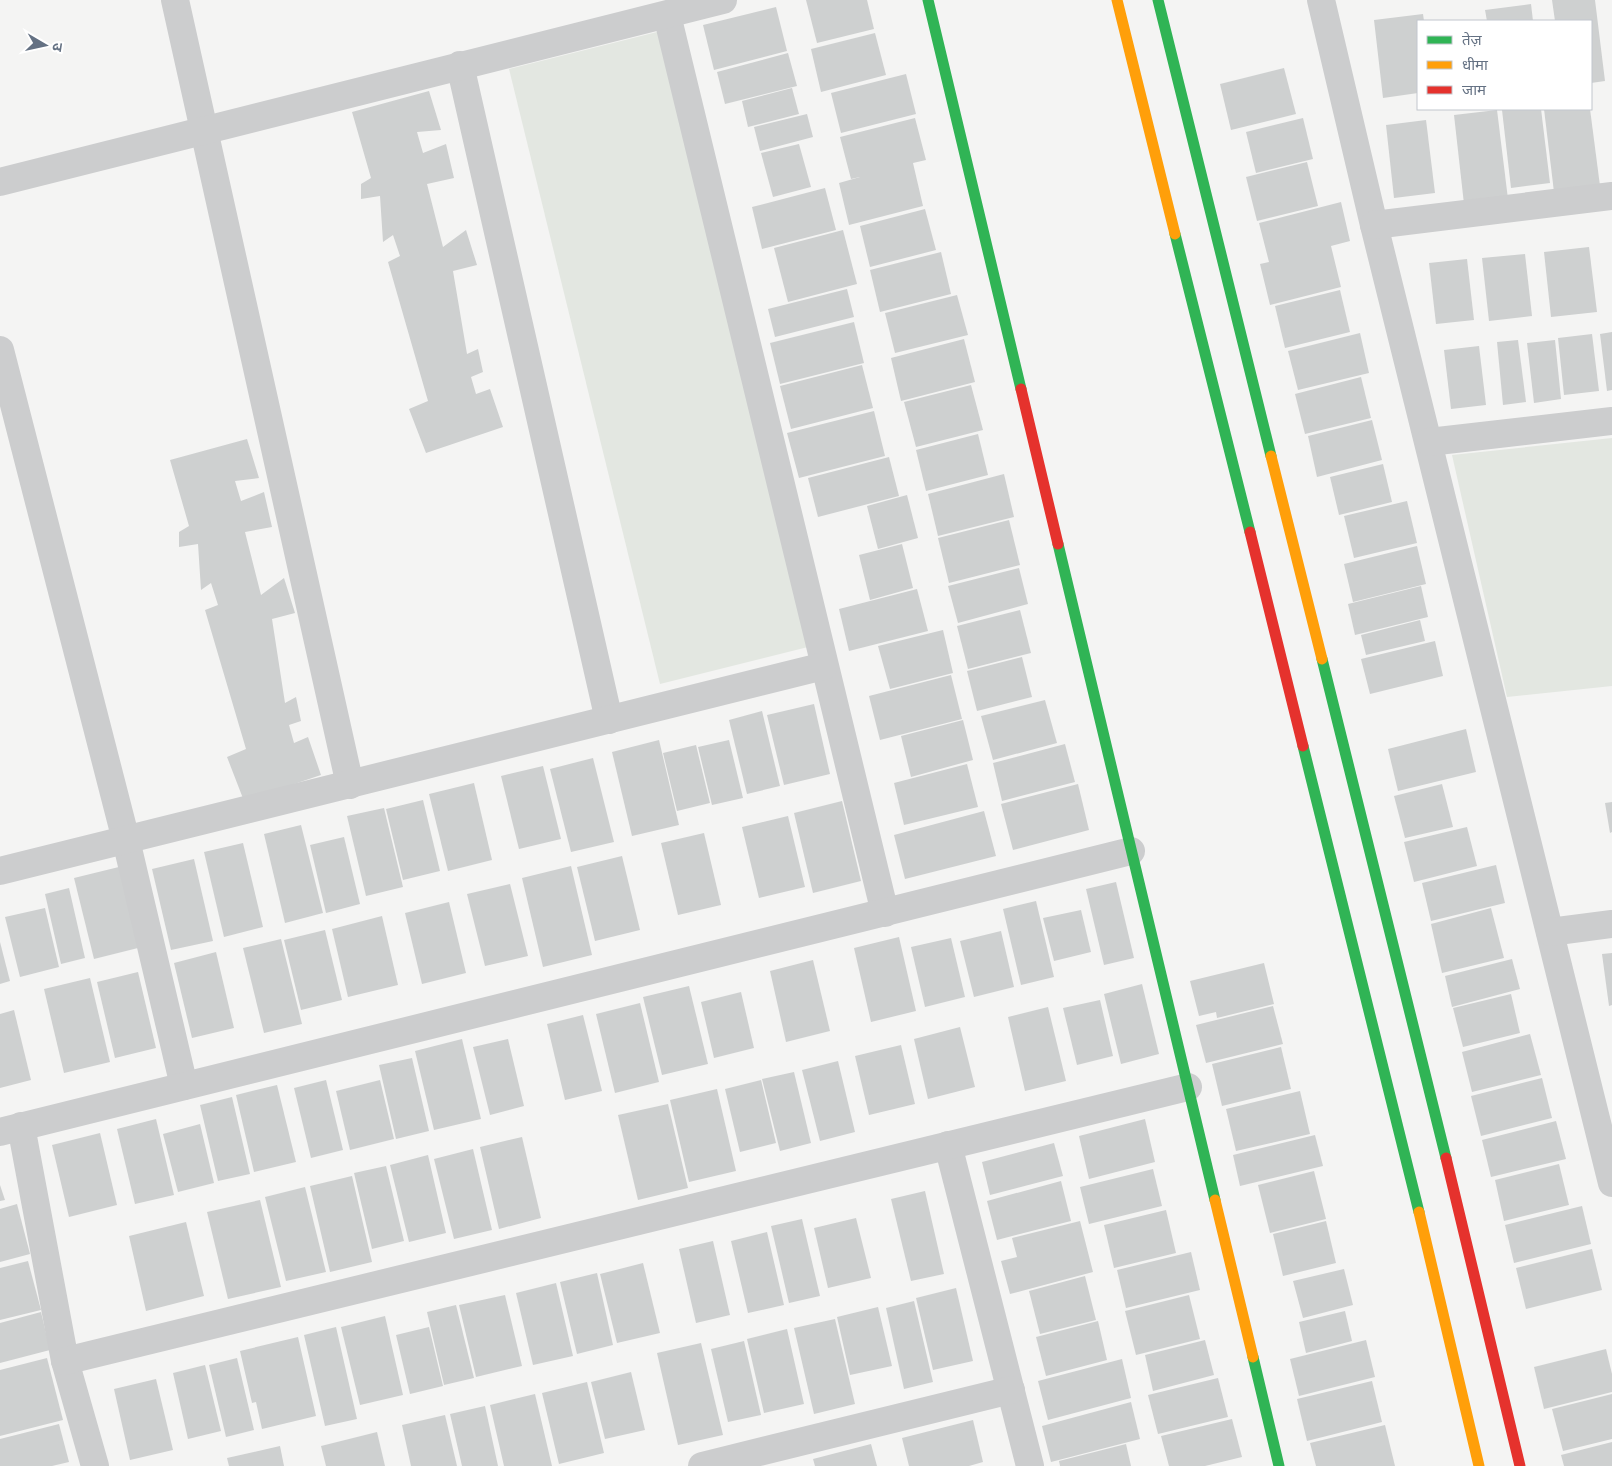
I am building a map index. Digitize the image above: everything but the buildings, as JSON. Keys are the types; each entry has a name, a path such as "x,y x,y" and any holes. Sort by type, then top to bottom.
{"street":[{"path":"175,0 350,785"},
{"path":"0,182 724,0"},
{"path":"928,0 1279,1466"},
{"path":"1117,0 1416,1200 1479,1466"},
{"path":"1158,0 1433,1107 1520,1466"},
{"path":"1321,0 1374,225 1430,442 1550,932 1604,1120 1612,1183"},
{"path":"666,15 885,913"},
{"path":"460,65 609,720"},
{"path":"1374,225 1612,196"},
{"path":"0,350 126,840 184,1086"},
{"path":"1430,442 1612,421"},
{"path":"0,871 824,666"},
{"path":"96,1466 65,1360 11,1129 1131,852"},
{"path":"1550,932 1612,924"},
{"path":"65,1360 1188,1087"},
{"path":"948,1145 1030,1466"},
{"path":"702,1466 772,1458 1011,1390"}],"shaded area":[{"path":"661,31 812,646 660,684 509,69"},
{"path":"1612,438 1612,686 1507,697 1452,455"}],"traffic: fast":[{"path":"928,0 1021,389"},
{"path":"1158,0 1271,456"},
{"path":"1175,234 1250,532"},
{"path":"1058,544 1215,1200"},
{"path":"1322,659 1446,1158"},
{"path":"1303,746 1419,1212"},
{"path":"1253,1357 1279,1466"}],"traffic: slow":[{"path":"1117,0 1175,234"},
{"path":"1271,456 1322,659"},
{"path":"1215,1200 1253,1357"},
{"path":"1419,1212 1479,1466"}],"traffic: jam":[{"path":"1021,389 1058,544"},
{"path":"1250,532 1303,746"},
{"path":"1446,1158 1520,1466"}]}
